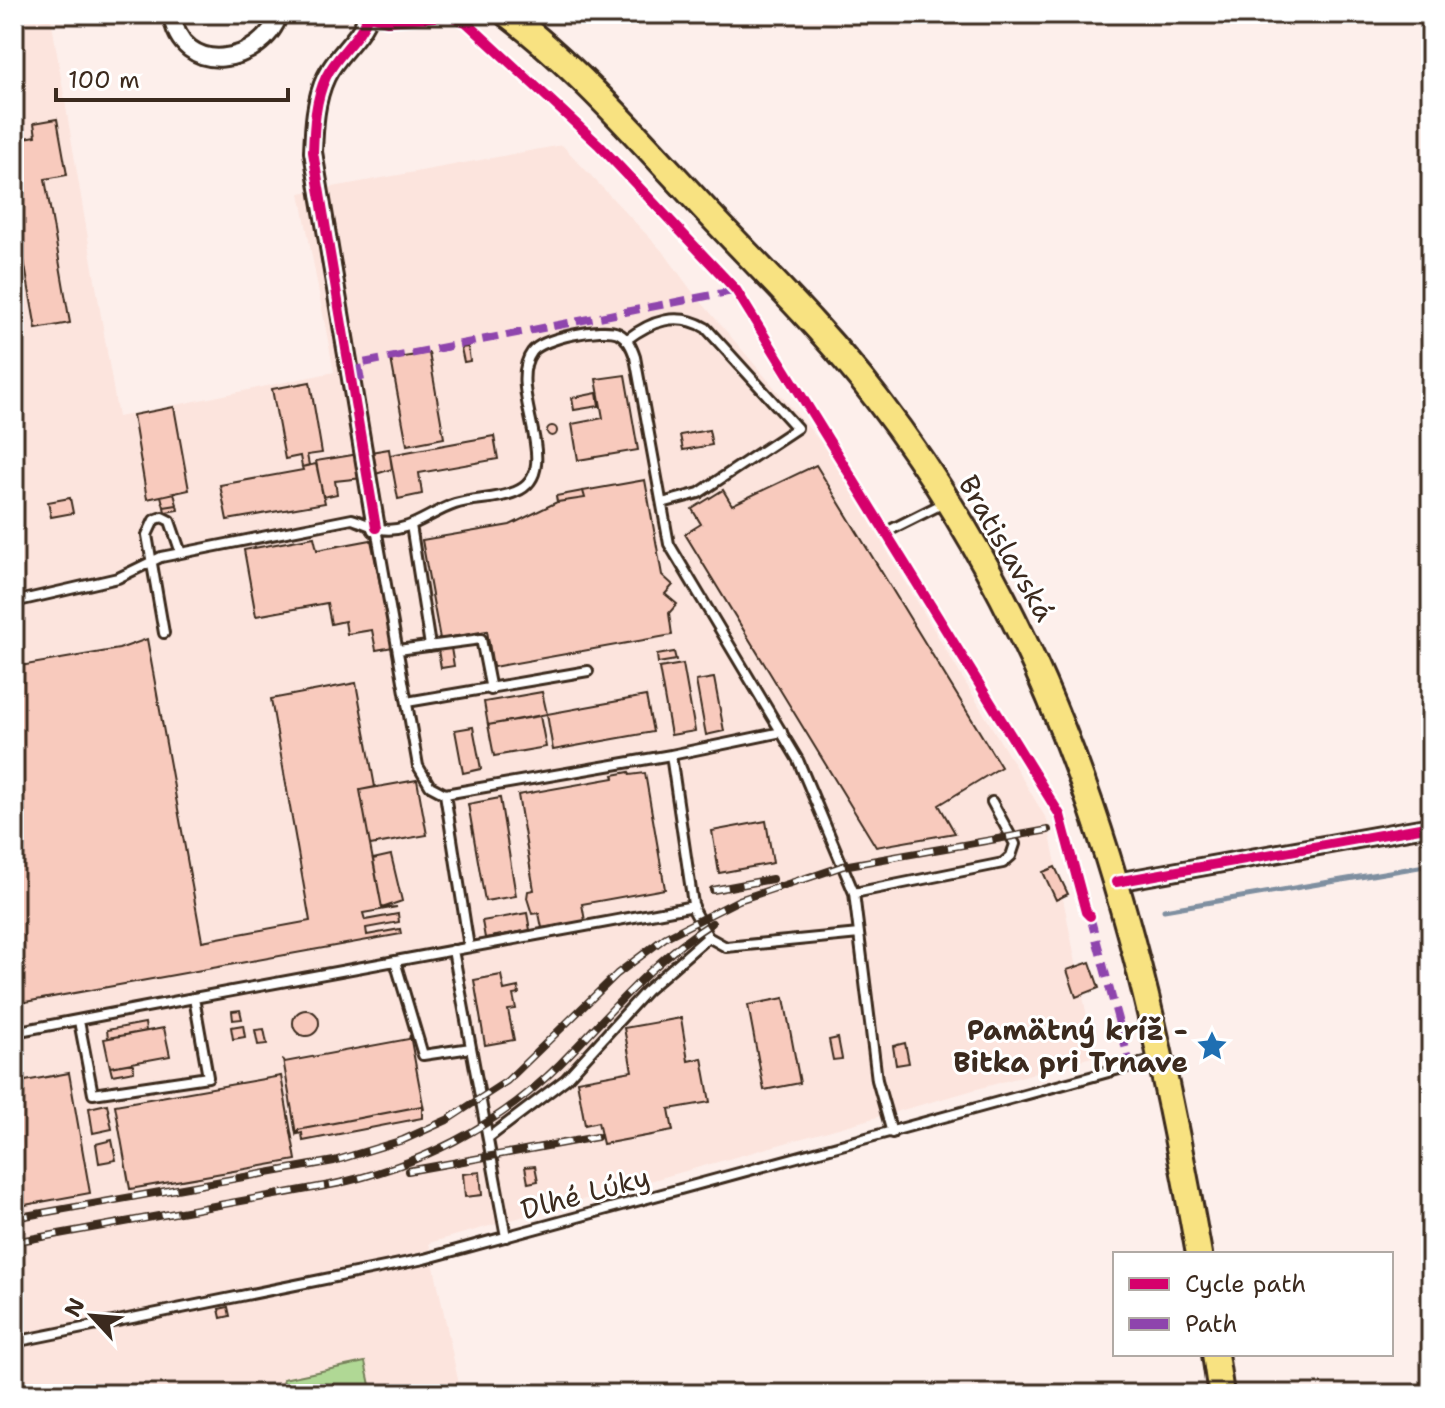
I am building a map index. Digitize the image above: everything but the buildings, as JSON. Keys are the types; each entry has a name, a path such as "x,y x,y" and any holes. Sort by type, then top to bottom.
{"main road":[{"name":"Bratislavská","path":"507,14 568,67 820,328 901,431 1001,593 1043,678 1086,785 1116,882 1161,1057 1199,1252"},
{"path":"1215,1356 1221,1394"}],"street":[{"path":"172,14 178,40 185,48 214,58 245,51 260,42 275,26 279,14"},
{"path":"369,14 363,29 326,76 315,113 313,152 376,528"},
{"path":"1116,882 1431,826"}],"lane":[{"path":"626,340 644,327 669,319 690,319 706,328 797,428 699,493 662,503"},
{"path":"14,602 118,578 181,553 352,519 376,528 411,525 457,503 514,493 534,475 537,464 524,382 525,364 533,350 544,342 606,329 626,340 635,357 669,544 798,760 854,893 877,1080 892,1133"},
{"path":"886,532 947,502"},
{"path":"164,633 147,535 154,520 162,517 170,521 181,553"},
{"path":"411,525 430,646"},
{"path":"376,528 422,776 430,786 445,794 671,755 782,732"},
{"path":"398,650 481,639 491,690"},
{"path":"407,702 588,671"},
{"path":"671,755 694,906 708,937 726,947 859,934"},
{"path":"445,794 469,947"},
{"path":"854,893 1003,863 1011,856 1015,844 992,802"},
{"path":"14,1032 694,906"},
{"path":"488,1138 566,1079 646,991 708,937"},
{"path":"453,950 506,1237"},
{"path":"395,961 423,1055 471,1048"},
{"path":"79,1021 93,1094 208,1077 194,998"},
{"name":"Dlhé Lúky","path":"14,1342 424,1259 1161,1057"}],"shaded area":[{"path":"51,18 118,417 334,372 300,193 562,145 665,254 691,290 826,448 1047,820 1095,1056 429,1243 461,1394 14,1394 14,24"}],"green space":[{"path":"365,1362 372,1394 286,1394 283,1379"}],"waterway":[{"path":"1164,910 1431,865"}],"railway":[{"path":"802,880 843,866 1048,830"},
{"path":"14,1218 334,1161 403,1140 447,1120 507,1081 617,974 666,937 739,900 812,876"},
{"path":"713,890 772,879"},
{"path":"330,1185 424,1155 510,1107 560,1064 650,971 712,923"},
{"path":"408,1171 597,1137"},
{"path":"14,1242 341,1183"}],"marked path":[{"path":"361,381 358,364 738,290"},
{"path":"1090,916 1131,1068"}],"cycle path":[{"path":"361,14 387,21 450,16 466,22 599,145 736,290 1060,815 1086,912 1090,916"},
{"path":"369,14 322,86 313,152 376,528"},
{"path":"1116,882 1431,826"}],"place":[{"name":"Pamätný kríž - Bitka pri Trnave","path":"1212,1046"}]}
